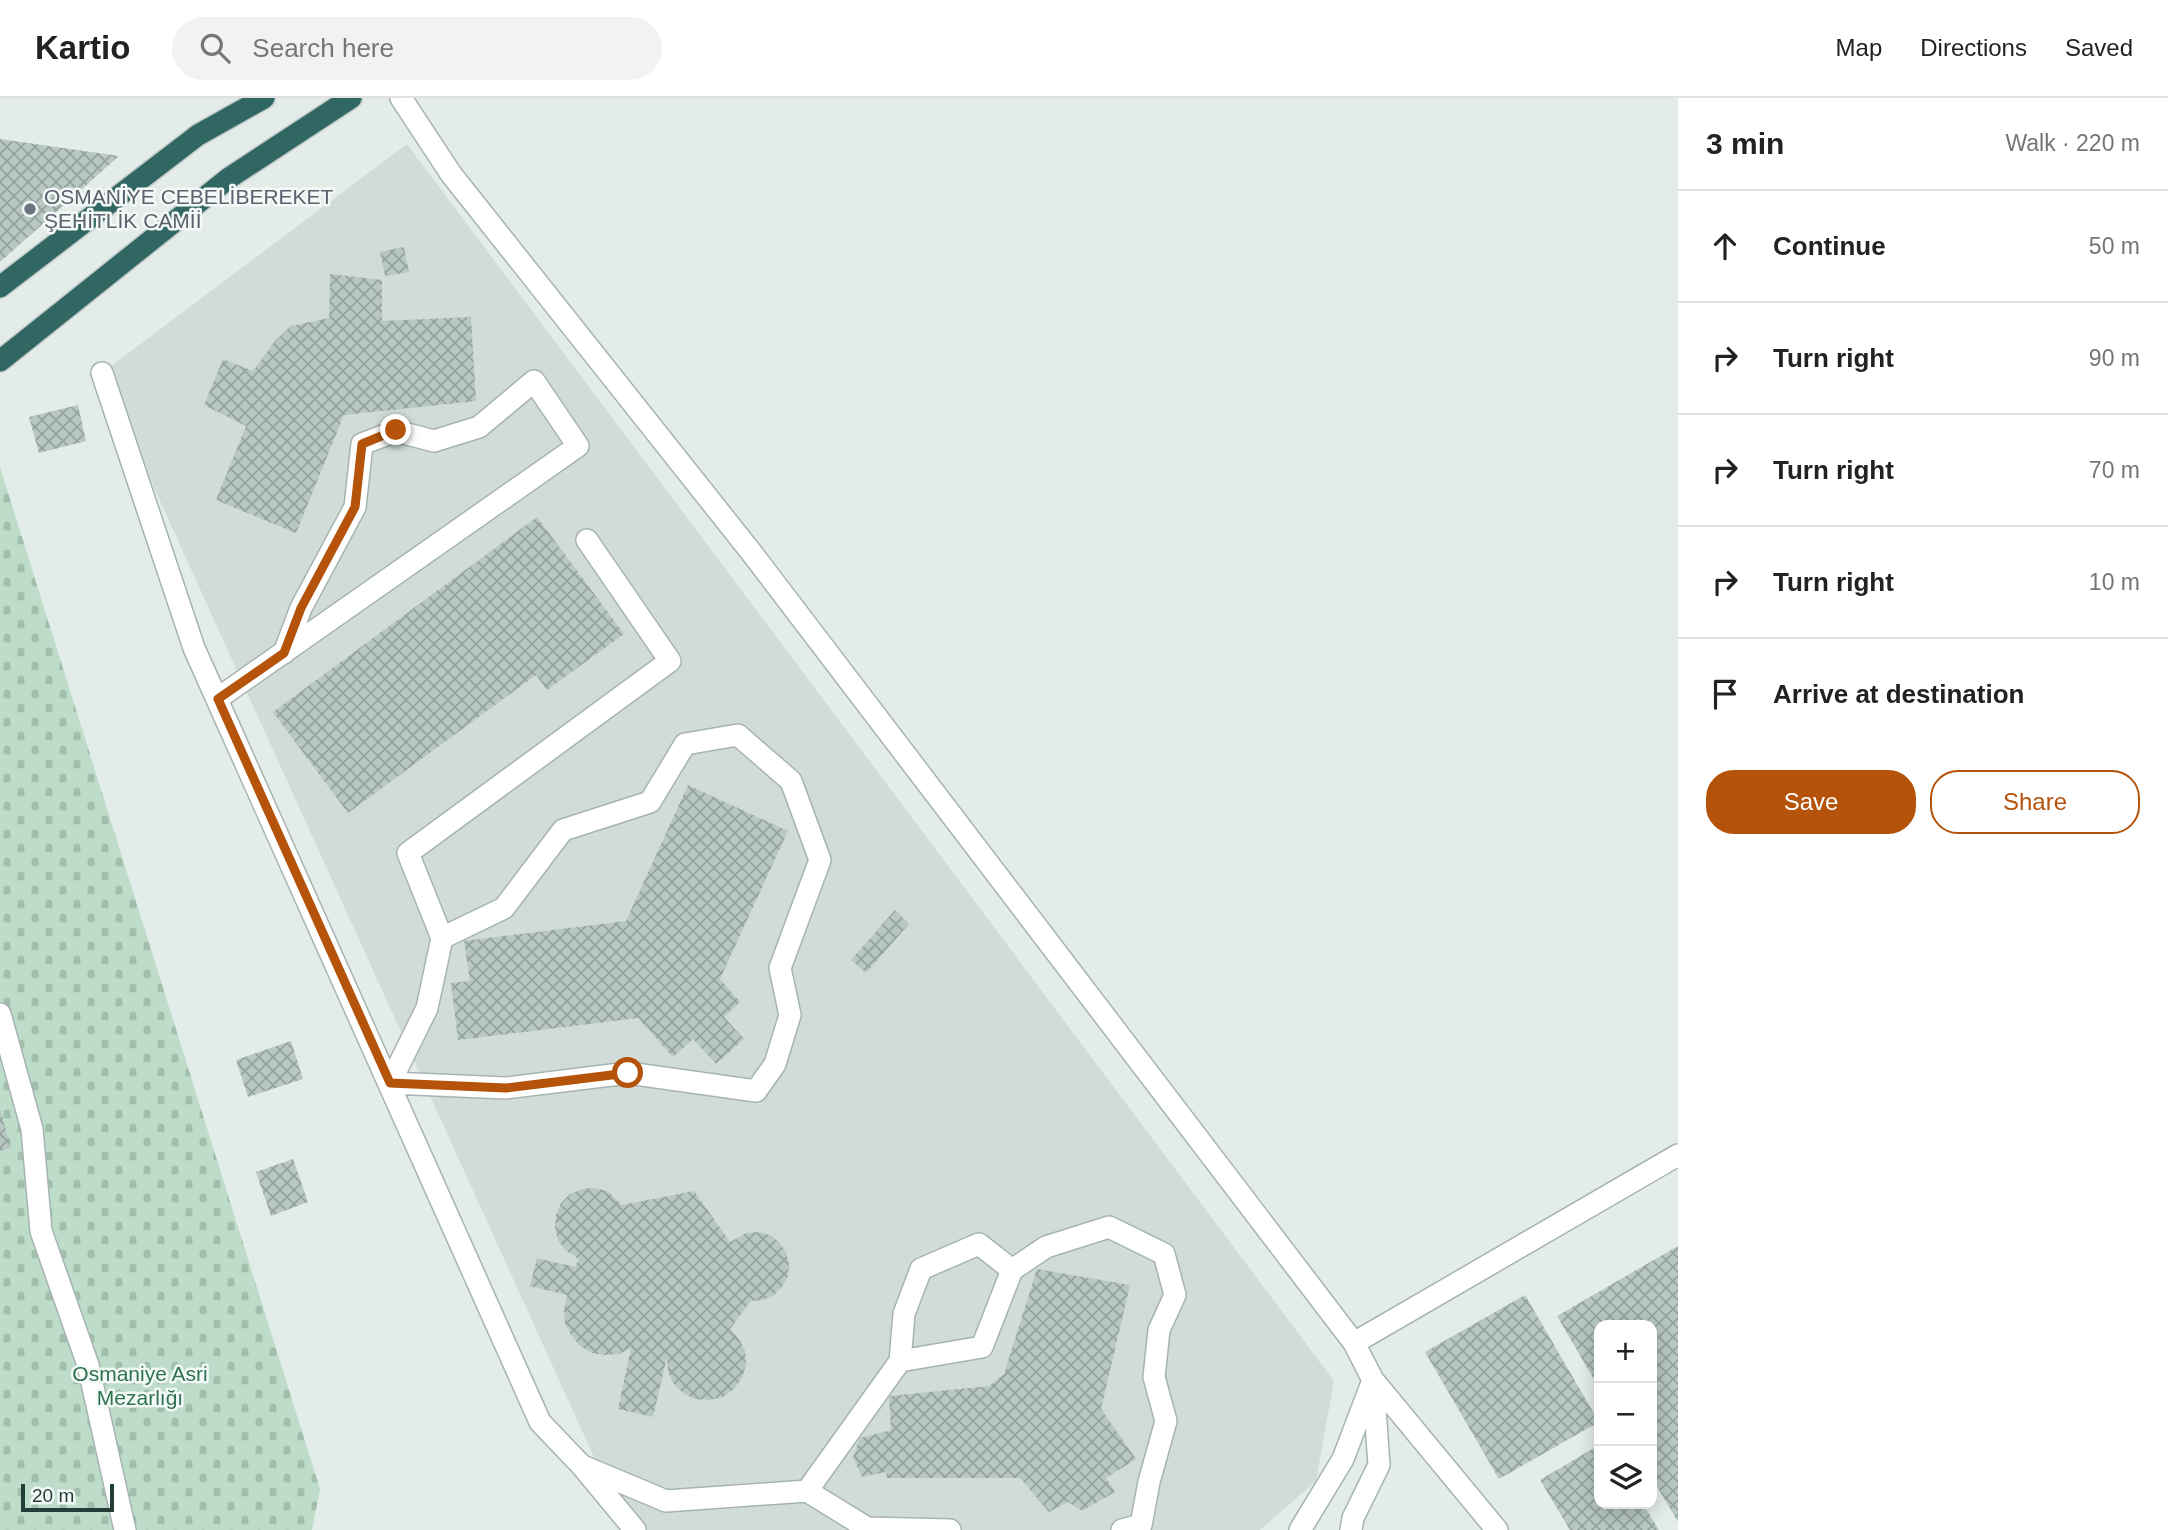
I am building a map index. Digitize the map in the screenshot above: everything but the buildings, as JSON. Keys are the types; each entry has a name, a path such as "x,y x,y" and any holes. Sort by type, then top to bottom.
{"highway":[{"path":"0,288 198,135 264,98"},
{"path":"0,361 229,178 351,98"}],"street":[{"path":"401,98 451,174 751,552 1354,1343 1373,1380 1497,1530"},
{"path":"102,373 194,648 540,1422 582,1466 635,1530"},
{"path":"218,699 284,653 578,446 534,381 479,427 434,441 396,430 362,444 355,507 301,608 284,653"},
{"path":"390,1083 427,1008 442,938 408,853 670,661 587,540"},
{"path":"390,1083 506,1088 628,1073 756,1091 775,1064 790,1015 780,968 820,860 791,781 738,735 685,744 650,802 563,830 504,908 442,938"},
{"path":"0,1014 32,1129 41,1231 88,1365 125,1530"},
{"path":"1354,1343 1678,1154"},
{"path":"900,1361 982,1347 1012,1270 1046,1247 1109,1227 1164,1254 1175,1295 1159,1330 1154,1377 1166,1421 1149,1482 1141,1525 1122,1530"},
{"path":"807,1491 900,1361 904,1314 921,1269 979,1244 1012,1270"},
{"path":"1300,1530 1343,1459 1373,1380"},
{"path":"1351,1530 1353,1518 1379,1465 1373,1380"},
{"path":"582,1466 666,1501 807,1491 867,1528 950,1530"}],"shaded area":[{"path":"407,144 1334,1381 1316,1481 1260,1530 627,1530 102,373"}],"green space":[{"name":"Osmaniye Asri Mezarlığı","path":"0,467 320,1489 312,1530 0,1530"}],"place":[{"name":"OSMANİYE CEBELİBEREKET ŞEHİTLİK CAMİİ","path":"30,209"}],"route":[{"path":"396,430 362,444 355,507 301,608 284,653 218,699 390,1083 506,1088 628,1073"}]}
